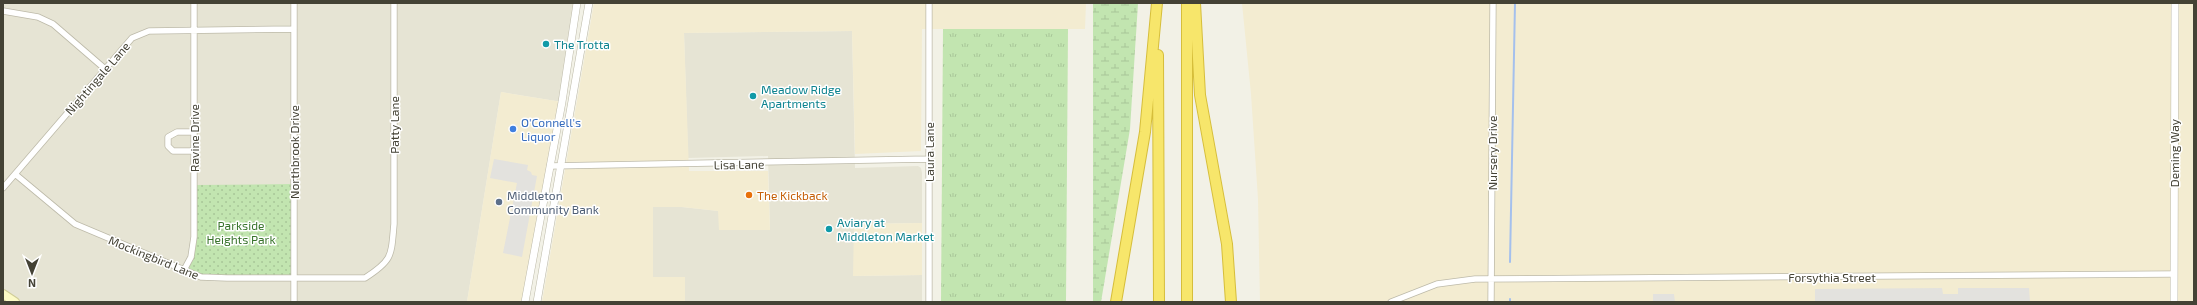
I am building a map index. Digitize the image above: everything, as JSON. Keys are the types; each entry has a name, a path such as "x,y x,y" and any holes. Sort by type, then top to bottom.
{"highway":[{"path":"1116,302 1144,132 1157,3"},
{"path":"1157,3 1159,302"},
{"path":"1187,3 1187,302"},
{"path":"1195,3 1200,95 1227,244 1231,302"}],"main road":[{"path":"3,294 15,302"}],"street":[{"name":"Ravine Drive","path":"184,270 191,257 194,237 194,3"},
{"name":"Northbrook Drive","path":"294,3 294,302"},
{"name":"Patty Lane","path":"392,246 394,224 394,3"},
{"path":"525,302 550,166 577,3"},
{"path":"537,302 589,3"},
{"name":"Laura Lane","path":"929,3 929,302"},
{"name":"Nursery Drive","path":"1491,302 1493,3"},
{"name":"Deming Way","path":"2174,302 2175,3"},
{"path":"3,11 38,17 53,24 104,68"},
{"name":"Nightingale Lane","path":"3,188 104,68 132,38 149,31 294,29"},
{"path":"194,132 172,134 168,137 168,142 173,151 194,151"},
{"name":"Lisa Lane","path":"550,166 561,168 929,159"},
{"name":"Mockingbird Lane","path":"15,174 75,224 204,278 364,278 377,271 386,263 392,246"},
{"name":"Forsythia Street","path":"1391,302 1437,284 1453,281 1491,279 2174,274"}],"shaded area":[{"path":"3,3 575,3 562,102 501,92 467,302 3,302"},
{"path":"594,3 1086,3 1085,29 922,29 921,151 855,154 852,31 684,33 689,171 768,171 770,230 719,230 718,211 682,207 653,207 653,277 685,277 685,302 542,302"},
{"path":"1242,3 2194,3 2194,302 1260,302 1258,199 1251,94"},
{"path":"852,31 855,168 918,166 921,168 922,173 922,223 854,224 854,276 922,275 922,302 685,302 685,277 653,277 653,207 682,207 719,211 719,230 770,229 768,156 688,158 684,33"},
{"path":"501,92 562,102 525,302 467,302"},
{"path":"494,159 528,165 527,170 531,172 532,175 537,176 522,257 503,253 517,183 490,178"},
{"path":"922,223 922,275 853,276 854,224"},
{"path":"1942,288 1943,294 1958,294 1958,288 2029,288 2030,302 1815,302 1815,289"},
{"path":"1653,294 1674,294 1675,302 1653,302"}],"green space":[{"path":"1093,3 1138,3 1130,129 1101,302 1093,302"},
{"path":"943,29 1068,29 1066,302 941,302"},
{"name":"Parkside Heights Park","path":"294,184 294,278 204,278 184,270 191,257 194,185"}],"waterway":[{"path":"1510,262 1515,3"}],"place":[{"name":"The Trotta","path":"546,44"},
{"name":"Meadow Ridge Apartments","path":"753,96"},
{"name":"O'Connell's Liquor","path":"513,129"},
{"name":"The Kickback","path":"749,195"},
{"name":"Middleton Community Bank","path":"499,202"},
{"name":"Aviary at Middleton Market","path":"829,229"}]}
